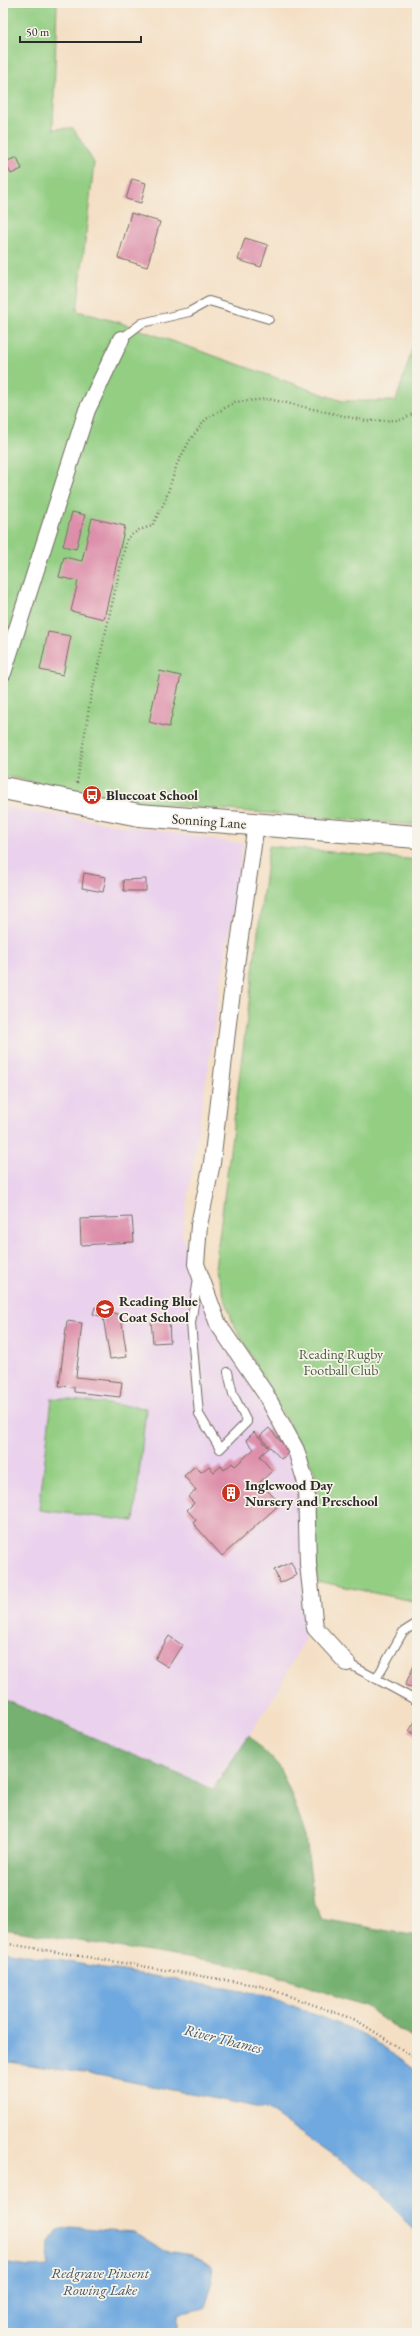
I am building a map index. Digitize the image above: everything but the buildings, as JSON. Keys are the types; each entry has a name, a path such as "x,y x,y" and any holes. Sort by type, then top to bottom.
{"main road":[{"name":"Sonning Lane","path":"3,788 139,815 417,837"}],"street":[{"path":"3,673 87,410 121,339"},
{"path":"256,824 229,1014 212,1163 199,1225 196,1264 218,1324 265,1393 296,1450 306,1483 308,1564 315,1628 347,1663"}],"lane":[{"path":"121,339 142,323 189,312 210,301 269,319"},
{"path":"200,1272 190,1323 199,1414 220,1448 247,1422 232,1394 228,1372"},
{"path":"376,1679 403,1632 417,1623"},
{"path":"347,1663 417,1701"}],"path":[{"path":"74,802 90,701 127,538 139,530 152,526 165,501 177,464 190,440 206,419 235,402 269,399 366,421 401,420 417,412"},
{"path":"3,1943 261,1986 356,2020 417,2059"}],"shaded area":[{"name":"Reading Blue Coat School","path":"3,807 243,844 182,1233 198,1283 243,1374 293,1453 310,1628 275,1695 214,1789 3,1699"}],"green space":[{"path":"3,3 57,3 53,129 73,128 94,163 77,311 118,322 342,401 396,401 417,334 417,825 139,803 3,776"},
{"name":"Reading Rugby Football Club","path":"269,846 417,860 417,1602 317,1581 315,1472 233,1323 215,1268"},
{"path":"52,1398 146,1408 134,1521 39,1510"},
{"path":"3,1699 213,1789 249,1735 278,1765 294,1801 306,1837 314,1904 322,1919 417,1936 417,2041 365,2006 257,1969 3,1929"}],"water":[{"name":"River Thames","path":"3,1951 266,1995 367,2036 417,2072 417,2234 373,2183 266,2109 103,2076 3,2061"},
{"name":"Redgrave Pinsent Rowing Lake","path":"71,2227 134,2232 165,2251 192,2255 211,2267 213,2281 205,2308 178,2314 178,2328 184,2333 3,2333 3,2263 29,2267 48,2266 49,2241 57,2230"}],"place":[{"name":"Bluecoat School","path":"92,795"},
{"name":"Reading Blue Coat School","path":"105,1309"},
{"name":"Inglewood Day Nursery and Preschool","path":"231,1493"}]}
